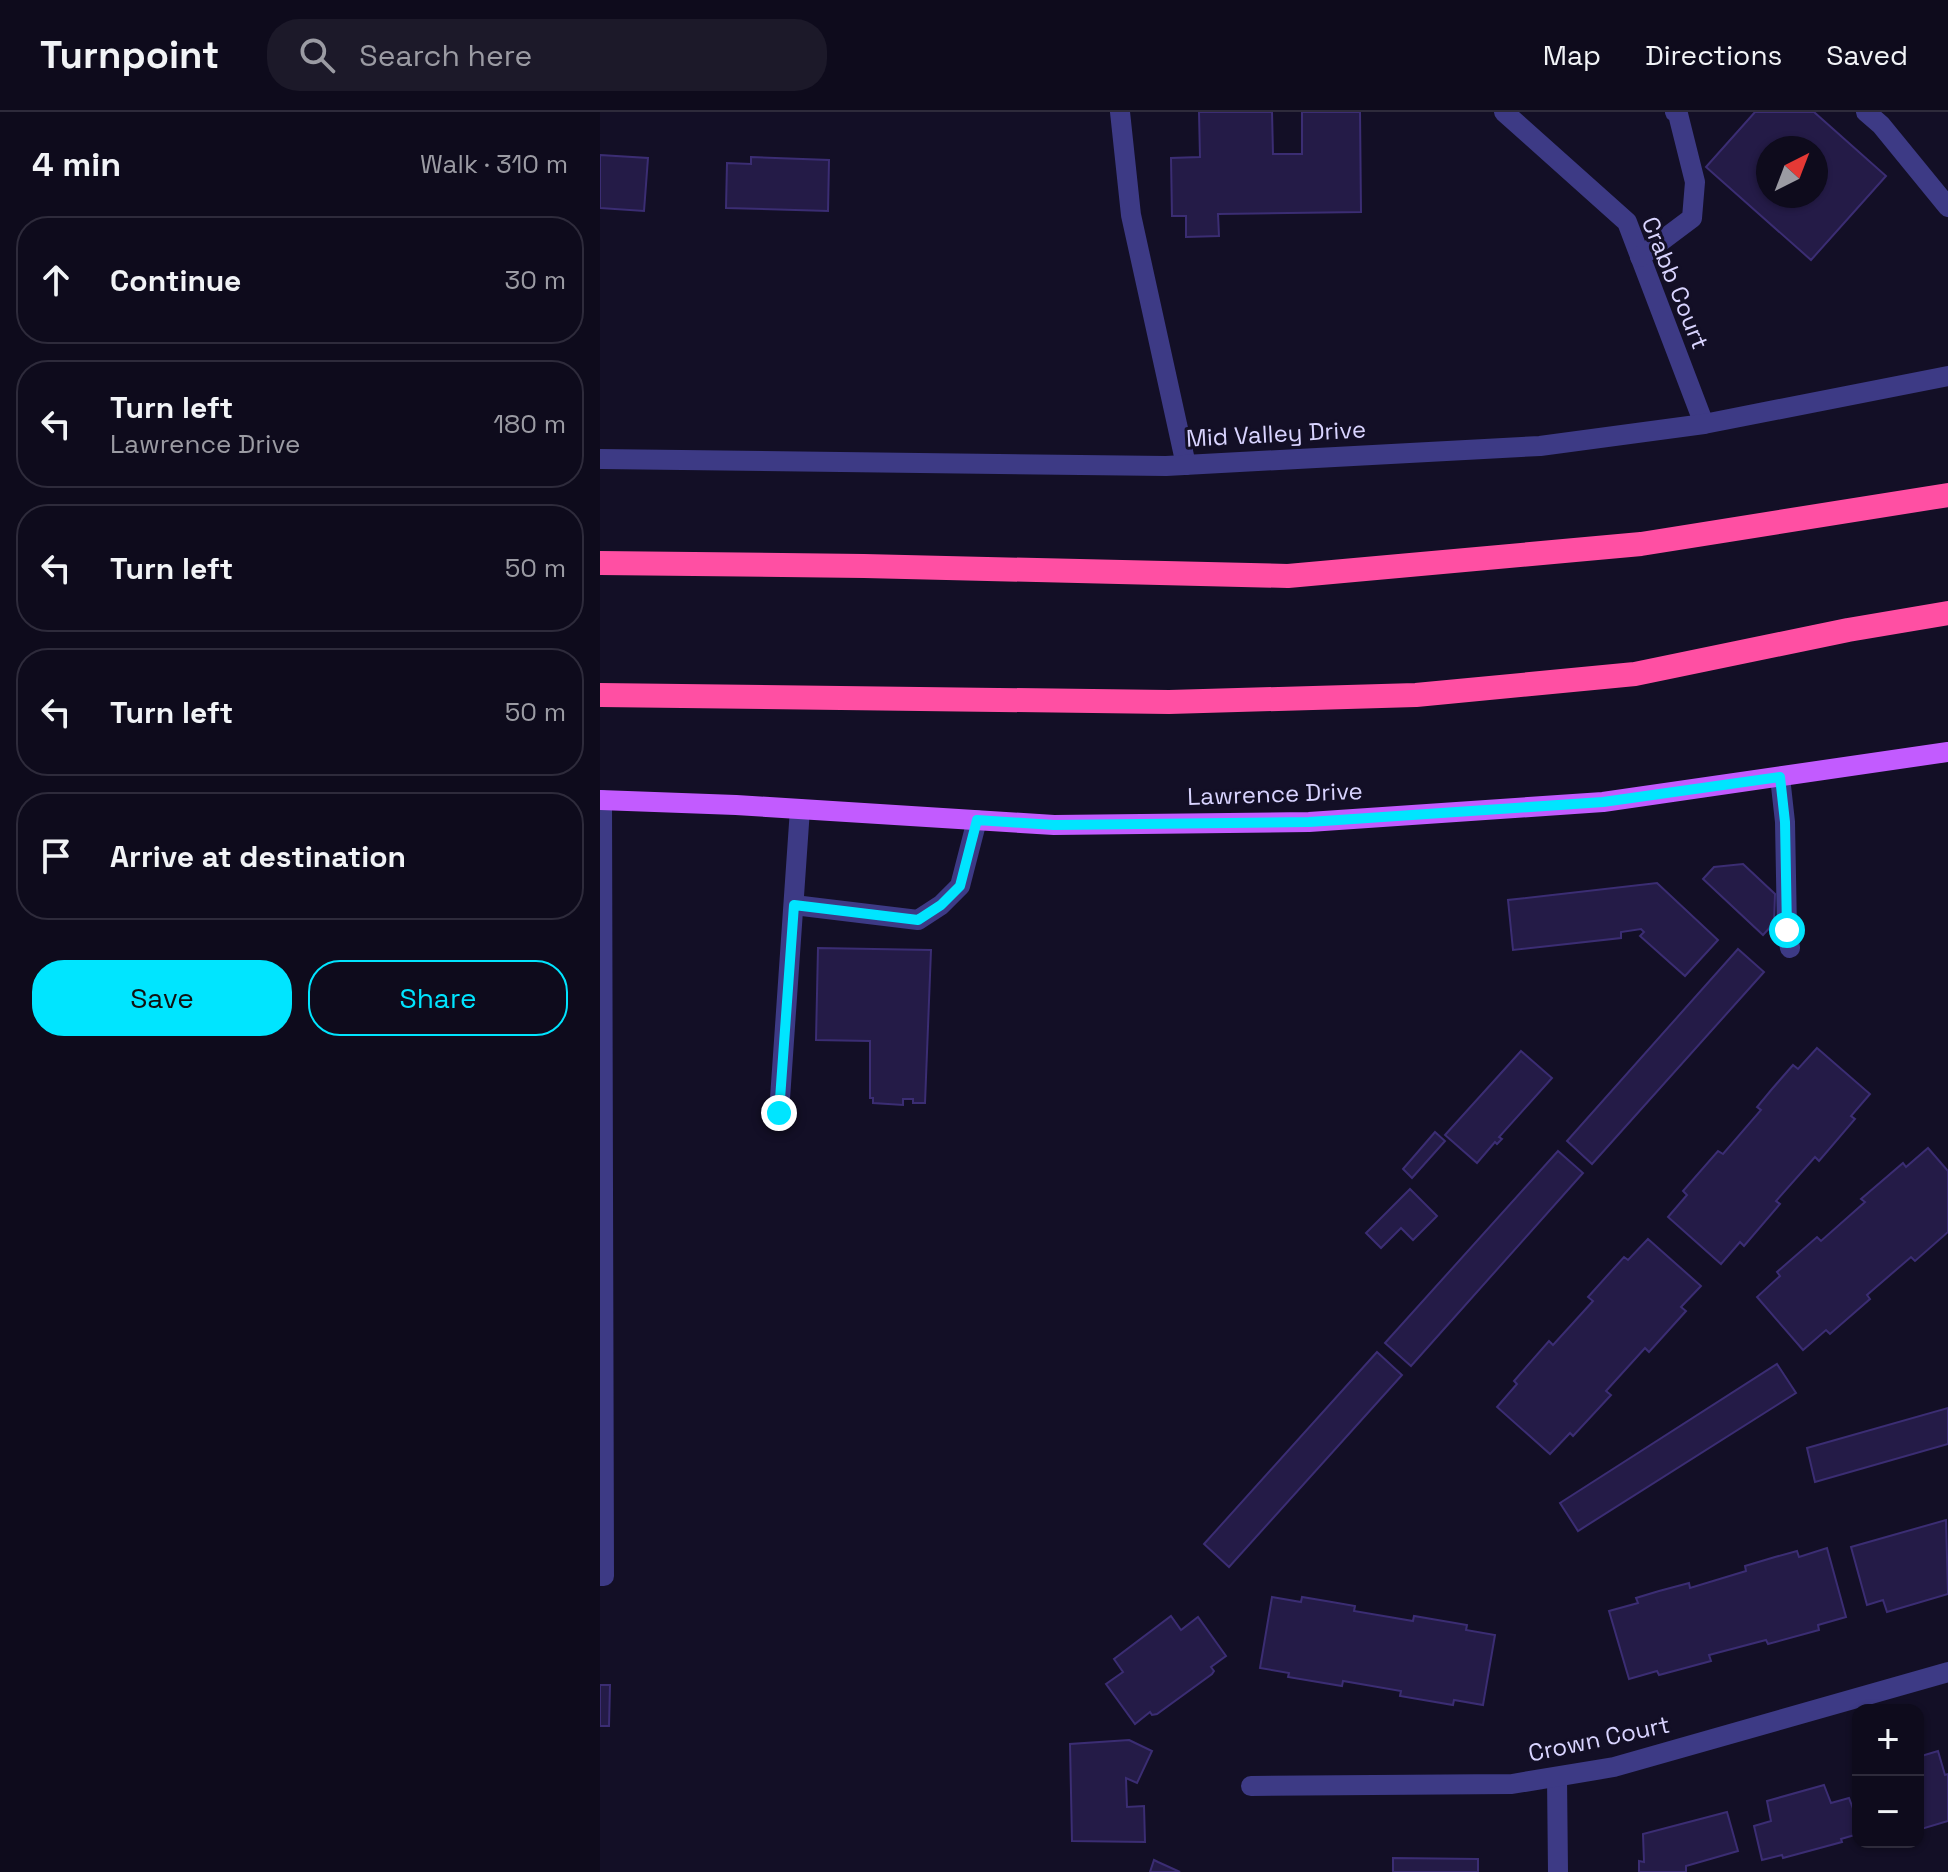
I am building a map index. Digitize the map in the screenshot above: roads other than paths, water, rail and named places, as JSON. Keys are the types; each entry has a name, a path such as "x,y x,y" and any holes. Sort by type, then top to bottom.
{"highway":[{"path":"600,563 1288,576 1641,544 1948,495"},
{"path":"600,695 1169,702 1416,695 1635,674 1848,630 1948,613"}],"main road":[{"name":"Lawrence Drive","path":"601,800 1054,825 1309,822 1603,802 1948,752"}],"street":[{"path":"1120,112 1131,215 1186,465"},
{"name":"Crabb Court","path":"1504,112 1627,222 1704,424"},
{"path":"1640,257 1692,218 1695,182 1675,112"},
{"path":"1866,112 1881,125 1948,207"},
{"name":"Mid Valley Drive","path":"600,459 1186,465 1540,446 1704,424 1948,376"},
{"path":"1780,777 1790,948"},
{"path":"600,1576 604,1576 601,800"},
{"path":"779,1113 800,809"},
{"path":"794,905 918,920 941,905 960,886 977,820"},
{"name":"Crown Court","path":"1251,1786 1512,1784 1557,1777 1614,1767 1948,1672"},
{"path":"1557,1777 1558,1872"}]}
